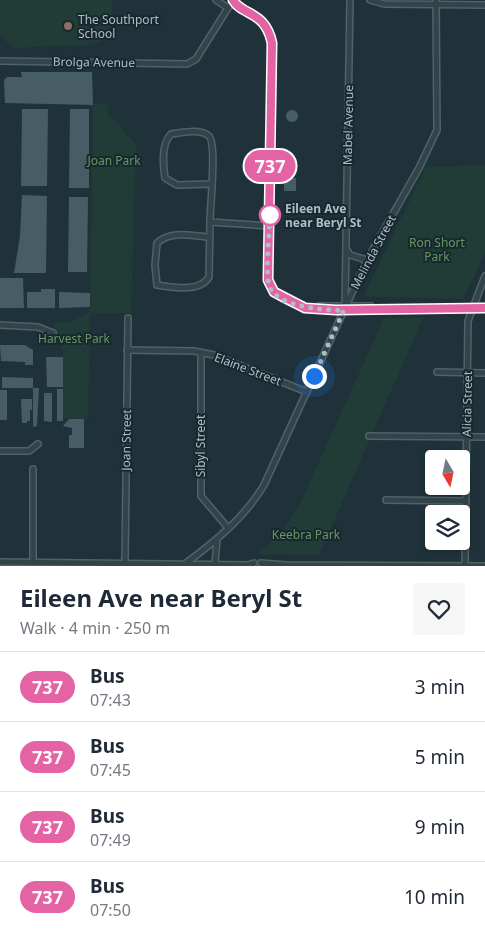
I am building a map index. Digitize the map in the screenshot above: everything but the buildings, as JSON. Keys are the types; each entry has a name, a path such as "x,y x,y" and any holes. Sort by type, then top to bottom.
{"street":[{"path":"216,0 228,8 232,1 262,21 272,43 269,285 278,295 306,308 485,308"},
{"name":"Mabel Avenue","path":"345,307 350,0"},
{"path":"370,0 380,3 436,2 485,5"},
{"name":"Melinda Street","path":"186,563 219,537 253,504 264,485 367,260 419,168 437,130 436,2"},
{"name":"Brolga Avenue","path":"0,61 188,64 196,59 228,8"},
{"path":"209,237 164,236 157,243 156,285 171,287 202,286 210,277 211,184 214,171 212,140 208,135 198,132 171,134 166,139 163,167 165,178 177,185 211,184"},
{"path":"210,222 270,226"},
{"path":"347,249 350,255 367,260"},
{"name":"Alicia Street","path":"465,565 468,320 485,276"},
{"name":"Joan Street","path":"125,562 128,318"},
{"path":"0,325 38,327 53,333"},
{"name":"Elaine Street","path":"127,350 214,355 307,392"},
{"name":"Sibyl Street","path":"201,353 200,496 228,528"},
{"path":"437,372 485,373"},
{"path":"369,436 485,437"},
{"path":"0,451 29,451 38,444"},
{"path":"33,469 33,562"},
{"path":"386,500 466,501"},
{"path":"215,564 216,544 219,537"},
{"path":"0,562 485,566"},
{"path":"227,564 233,566"}],"green space":[{"name":"The Southport School","path":"0,0 112,0 109,28 106,36 93,44 14,48 0,36"},
{"name":"Joan Park","path":"93,104 109,104 108,114 136,144 131,313 90,313 88,419 63,418 63,353 61,345 53,339 54,323 68,323 90,312"},
{"name":"Ron Short Park","path":"485,165 485,253 463,299 363,297 426,167"},
{"name":"Keebra Park","path":"384,318 423,318 319,555 258,554 282,532 298,508"}],"bus line":[{"name":"737","path":"233,0 262,21 272,43 268,280 274,292 301,307 332,310 485,308"}],"place":[{"name":"The Southport School","path":"68,26"},
{"name":"Eileen Ave near Beryl St","path":"270,215"}],"route":[{"path":"270,215 270,212 268,280 274,292 303,307 344,310 314,376"}],"park label":[{"name":"Harvest Park","path":"74,338"}]}
